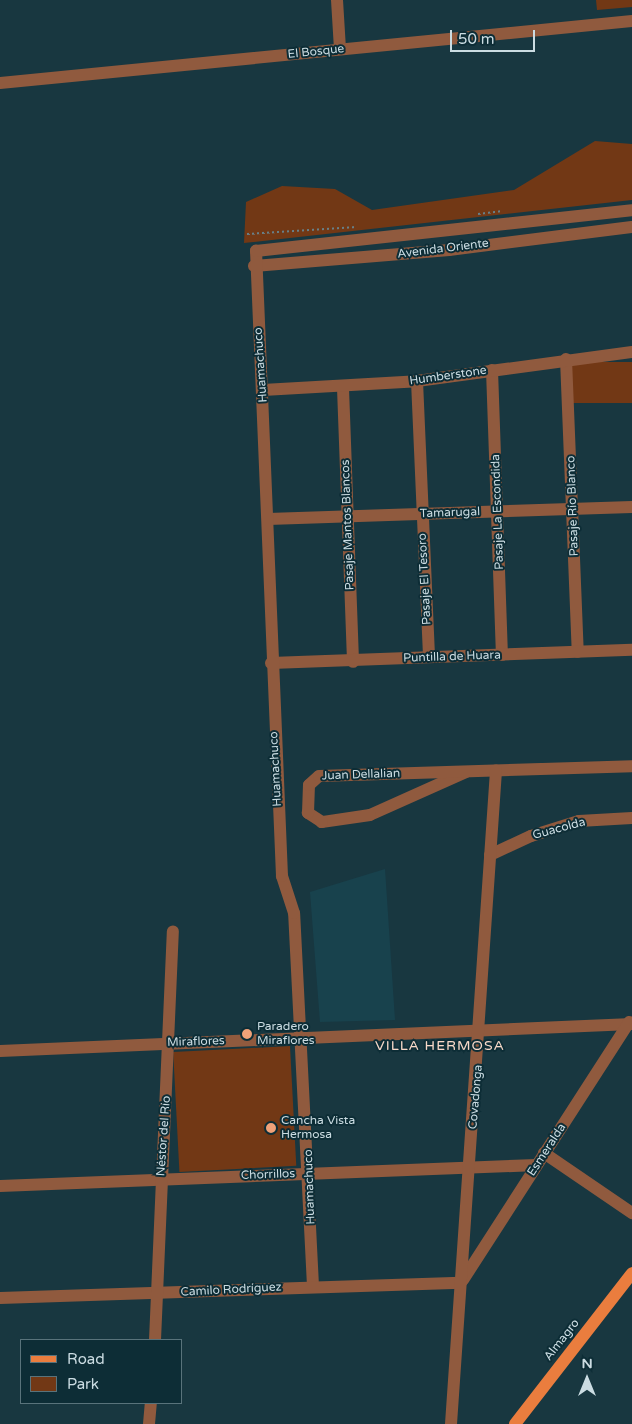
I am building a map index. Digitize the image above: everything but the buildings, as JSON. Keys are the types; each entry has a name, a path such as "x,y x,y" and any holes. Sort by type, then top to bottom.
{"main road":[{"name":"Almagro","path":"515,1423 632,1273"}],"street":[{"path":"337,0 340,49"},
{"name":"El Bosque","path":"0,83 632,20"},
{"name":"Avenida Oriente","path":"256,251 632,210"},
{"name":"Avenida Oriente","path":"254,266 439,251 632,227"},
{"name":"Huamachuco","path":"256,251 254,266 263,390 271,663 282,876 294,913 310,1174 313,1286"},
{"name":"Humberstone","path":"263,390 343,388 417,381 566,359 632,352"},
{"name":"Pasaje Río Blanco","path":"566,359 574,509 578,652"},
{"name":"Pasaje La Escondida","path":"492,370 502,655"},
{"name":"Pasaje El Tesoro","path":"417,381 429,657"},
{"name":"Pasaje Mantos Blancos","path":"343,388 353,662"},
{"name":"Tamarugal","path":"268,519 632,507"},
{"name":"Puntilla de Huara","path":"271,663 353,662 429,657 632,650"},
{"name":"Juan Dellalian","path":"466,772 370,816 322,822 308,813 309,785 319,776 632,766"},
{"name":"Covadonga","path":"451,1424 481,1032 496,771"},
{"name":"Guacolda","path":"490,855 531,836 579,821 632,818"},
{"name":"Néstor del Río","path":"155,1339 161,1180 170,1042 173,931"},
{"name":"Miraflores","path":"0,1051 170,1042 481,1032 630,1022"},
{"name":"Esmeralda","path":"461,1283 630,1022"},
{"path":"544,1153 632,1213"},
{"name":"Chorrillos","path":"0,1186 537,1165"},
{"name":"Camilo Rodríguez","path":"0,1298 313,1286 461,1283"},
{"path":"149,1424 150,1404"}],"path":[{"path":"471,214 509,210"},
{"path":"247,234 366,226"}],"shaded area":[{"path":"385,869 395,1020 320,1022 310,892"}],"green space":[{"path":"596,0 632,0 632,7 597,10"},
{"path":"595,141 632,144 632,200 244,243 246,202 282,186 335,189 372,210 514,190"},
{"path":"570,362 632,362 632,403 570,403"},
{"path":"290,1046 296,1166 179,1172 173,1052"}],"place":[{"name":"Paradero Miraflores","path":"247,1034"},
{"name":"Cancha Vista Hermosa","path":"271,1128"}],"district":[{"name":"VILLA HERMOSA","path":"440,1046"}]}
